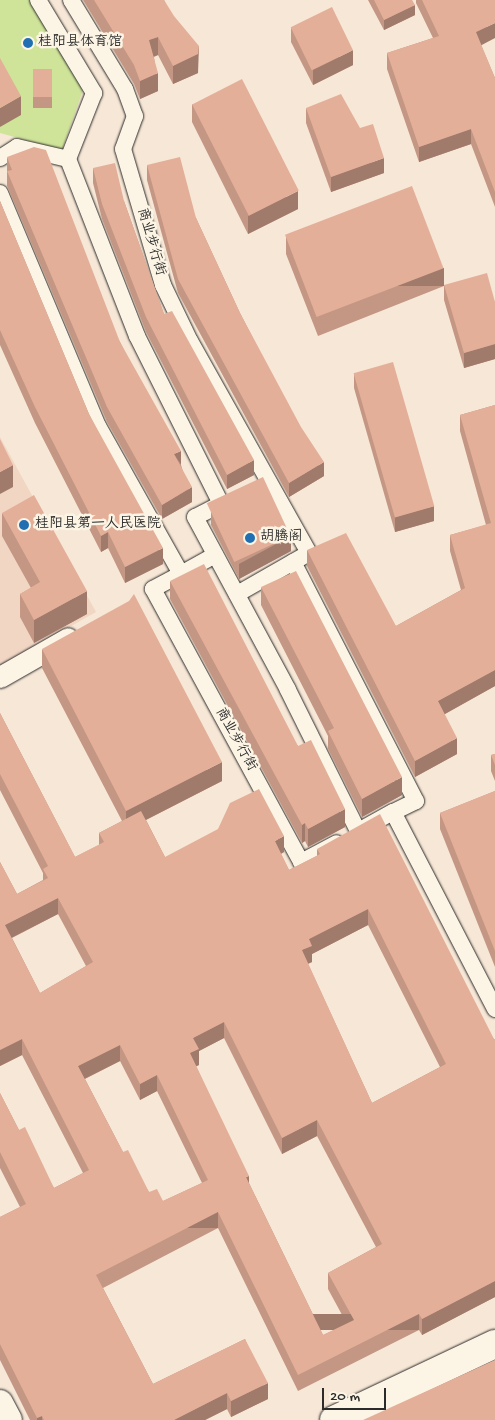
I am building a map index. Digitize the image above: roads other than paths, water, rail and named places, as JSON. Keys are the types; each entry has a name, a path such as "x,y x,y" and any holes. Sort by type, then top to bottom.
{"main road":[{"path":"334,1420 495,1344"}],"street":[{"path":"38,0 94,93 68,159 136,336 221,504"},
{"name":"商业步行街","path":"71,0 125,89 135,116 123,149 163,285 190,341 309,552 237,594"},
{"path":"0,158 17,147 68,159"},
{"path":"0,193 98,426 181,574"},
{"path":"252,488 267,479"},
{"path":"236,496 195,517 237,594 358,832"},
{"name":"商业步行街","path":"215,555 153,589 301,862 416,801 293,562"},
{"path":"0,676 90,626"},
{"path":"393,812 495,1009"},
{"path":"0,1402 9,1420"}],"place":[{"name":"桂阳县体育馆","path":"28,43"},
{"name":"桂阳县第一人民医院","path":"24,525"},
{"name":"胡腾阁","path":"250,538"}]}
